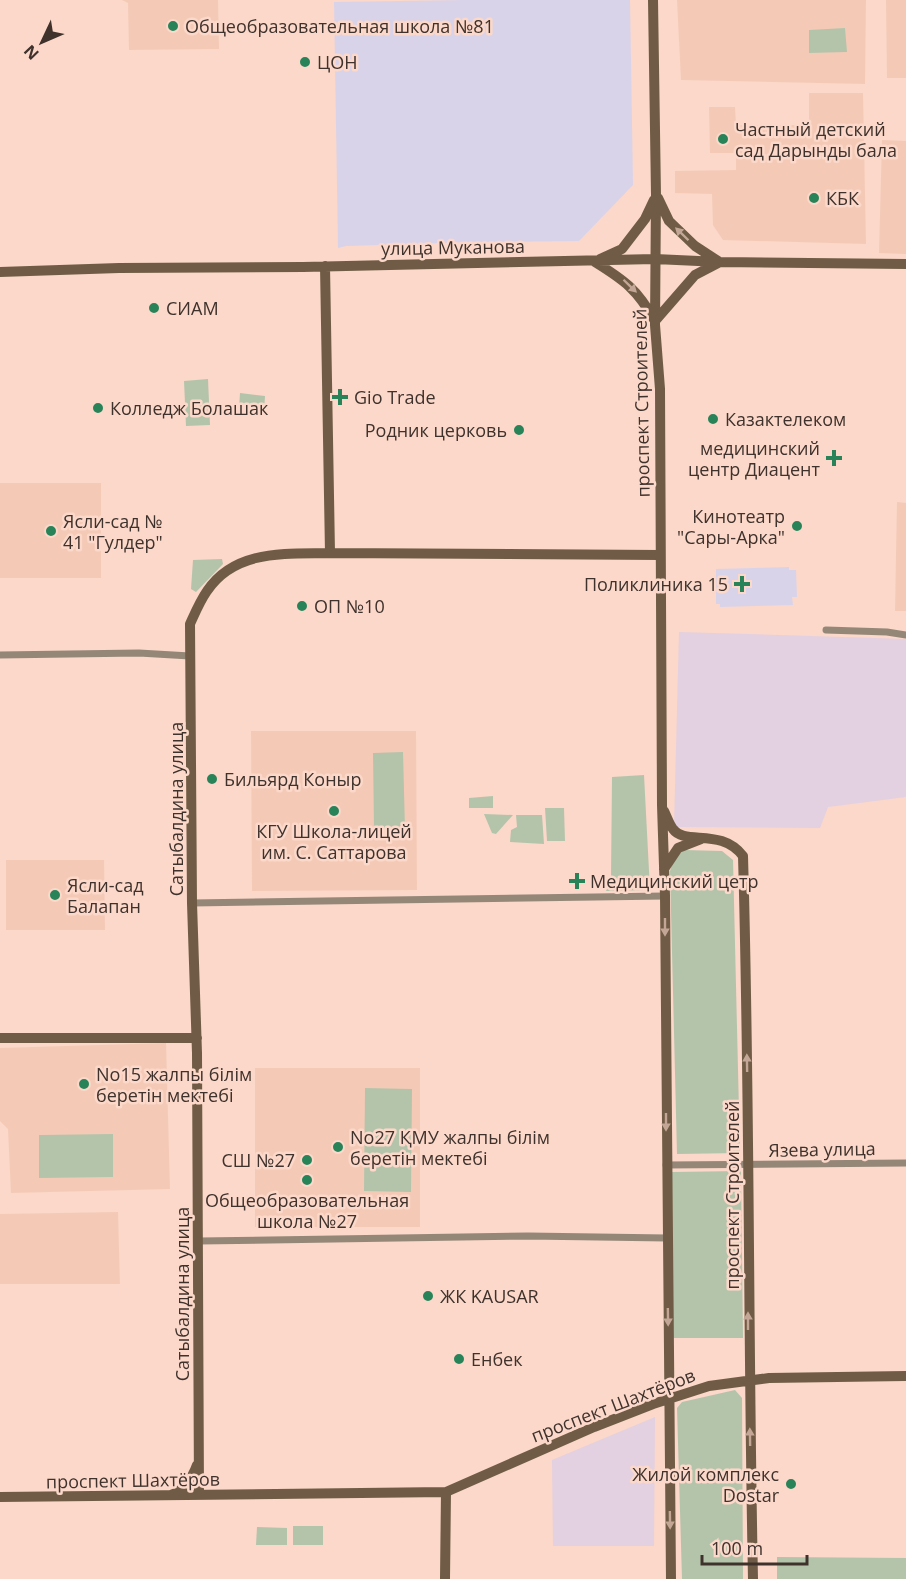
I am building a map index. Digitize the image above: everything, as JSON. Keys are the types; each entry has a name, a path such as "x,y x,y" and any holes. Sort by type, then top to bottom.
{"main road":[{"name":"проспект Строителей","path":"653,0 655,321 660,389 662,806 665,896 671,1579"},
{"path":"595,262 622,249 645,219 656,195"},
{"path":"656,195 669,221 695,246 720,262"},
{"name":"улица Муканова","path":"0,272 119,268 595,262 655,259 906,264"},
{"path":"595,262 624,280 643,299 655,321 695,274 720,262"},
{"path":"325,266 330,554"},
{"name":"Сатыбалдина улица","path":"199,1496 197,1038 192,903 190,624 208,590 229,569 254,557 277,554 660,555"},
{"name":"проспект Строителей","path":"662,806 674,831 682,836 717,838 736,847 743,856 753,1579"},
{"path":"663,871 678,848 704,837"},
{"path":"0,1038 197,1038"},
{"name":"проспект Шахтёров","path":"0,1497 446,1492 594,1427 709,1386 749,1379 906,1376"},
{"path":"167,1496 183,1488 195,1472 198,1459"},
{"path":"446,1492 446,1579"}],"street":[{"path":"826,630 906,635"},
{"path":"0,655 139,653 190,656"},
{"path":"192,903 665,896"},
{"name":"Язева улица","path":"666,1165 906,1163"},
{"path":"199,1241 528,1236 667,1238"}],"shaded area":[{"name":"Общеобразовательная школа №81","path":"122,0 218,0 219,49 129,50 128,3"},
{"path":"630,0 633,185 579,241 475,242 338,248 334,2"},
{"path":"677,0 866,0 865,84 681,80"},
{"path":"886,0 906,0 906,78 887,78"},
{"path":"809,93 863,93 866,244 723,240 713,225 712,194 675,193 675,171 736,170 736,153 710,153 709,107 735,107 736,125 809,125"},
{"path":"882,140 906,141 906,254 879,253"},
{"name":"Ясли-сад № 41 \"Гулдер\"","path":"0,483 101,483 101,578 0,578"},
{"path":"897,502 906,503 906,611 895,611"},
{"path":"789,567 789,570 796,570 797,597 792,597 793,605 720,607 720,604 716,604 716,569"},
{"path":"679,632 906,639 906,797 828,807 820,828 674,827"},
{"name":"КГУ Школа-лицей им. С. Саттарова","path":"251,731 416,731 417,890 252,891"},
{"name":"Ясли-сад Балапан","path":"6,860 104,860 105,930 6,930"},
{"name":"No15 жалпы білім беретін мектебі","path":"166,1043 170,1189 11,1193 8,1129 0,1121 0,1048"},
{"name":"No27 ҚМУ жалпы білім беретін мектебі","path":"255,1068 420,1068 420,1227 255,1227"},
{"path":"118,1212 120,1284 0,1284 0,1214"},
{"path":"655,1417 654,1546 553,1546 552,1460"}],"green space":[{"path":"845,28 847,52 809,53 809,30"},
{"path":"208,379 210,425 186,426 184,381"},
{"path":"240,393 265,396 264,411 239,409"},
{"path":"222,559 223,564 196,592 191,589 193,560"},
{"path":"403,752 405,829 374,829 373,753"},
{"path":"644,775 650,890 606,891 611,877 612,777"},
{"path":"493,796 493,808 469,808 469,798"},
{"path":"545,808 564,808 565,841 547,841"},
{"path":"484,814 513,815 496,834 492,833"},
{"path":"516,815 542,815 544,844 510,842 511,830 517,827"},
{"path":"684,850 722,851 733,860 740,1153 677,1154 670,871 674,858"},
{"path":"365,1088 412,1089 411,1192 364,1191"},
{"path":"113,1134 113,1177 39,1178 39,1135"},
{"path":"741,1171 743,1338 673,1338 672,1172"},
{"path":"735,1390 742,1398 743,1579 682,1579 677,1408 682,1402"},
{"path":"293,1526 323,1526 323,1545 293,1545"},
{"path":"257,1527 287,1528 287,1545 256,1545"},
{"path":"777,1557 906,1558 906,1579 777,1579"}],"place":[{"name":"Общеобразовательная школа №81","path":"173,26"},
{"name":"ЦОН","path":"305,62"},
{"name":"Частный детский сад Дарынды бала","path":"723,139"},
{"name":"КБК","path":"814,198"},
{"name":"СИАМ","path":"154,308"},
{"name":"Gio Trade","path":"340,397"},
{"name":"Колледж Болашак","path":"98,408"},
{"name":"Казактелеком","path":"713,419"},
{"name":"Родник церковь","path":"519,430"},
{"name":"медицинский центр Диацент","path":"834,458"},
{"name":"Кинотеатр \"Сары-Арка\"","path":"797,526"},
{"name":"Ясли-сад № 41 \"Гулдер\"","path":"51,531"},
{"name":"Поликлиника 15","path":"742,584"},
{"name":"ОП №10","path":"302,606"},
{"name":"Бильярд Коныр","path":"212,779"},
{"name":"КГУ Школа-лицей им. С. Саттарова","path":"334,811"},
{"name":"Медицинский цетр","path":"577,881"},
{"name":"Ясли-сад Балапан","path":"55,895"},
{"name":"No15 жалпы білім беретін мектебі","path":"84,1084"},
{"name":"No27 ҚМУ жалпы білім беретін мектебі","path":"338,1147"},
{"name":"СШ №27","path":"307,1160"},
{"name":"Общеобразовательная школа №27","path":"307,1180"},
{"name":"ЖК KAUSAR","path":"428,1296"},
{"name":"Енбек","path":"459,1359"},
{"name":"Жилой комплекс Dostar","path":"791,1484"}]}
